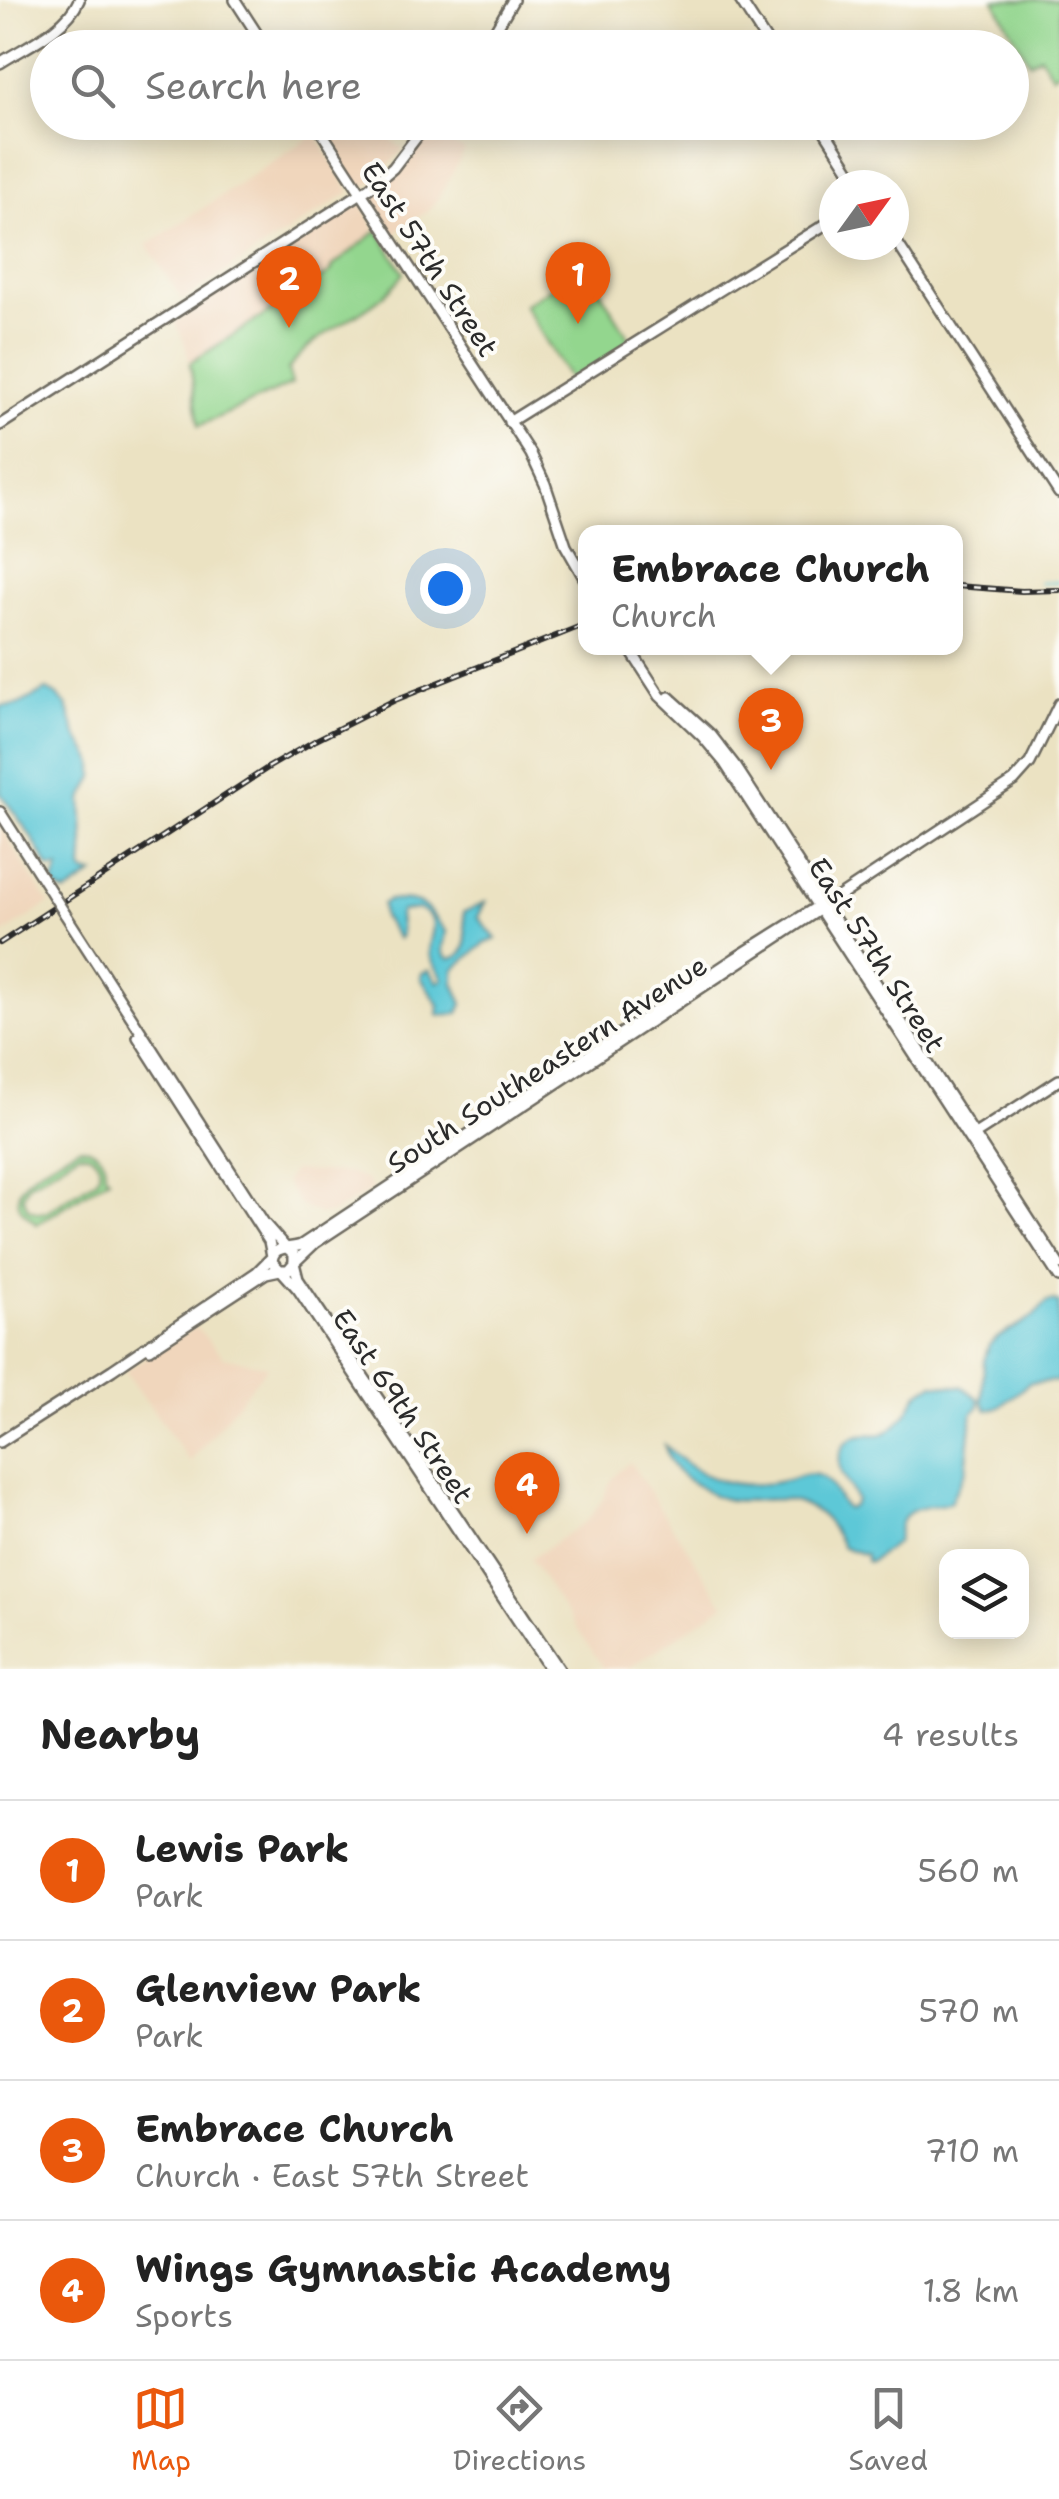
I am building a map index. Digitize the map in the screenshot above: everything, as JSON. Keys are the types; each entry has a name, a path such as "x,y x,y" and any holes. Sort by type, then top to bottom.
{"main road":[{"path":"51,30 79,0"},
{"path":"235,0 254,30"},
{"path":"496,30 513,0"},
{"path":"740,0 759,30"},
{"path":"0,63 30,44"},
{"name":"East 57th Street","path":"326,140 534,460 562,537 578,566"},
{"path":"0,424 360,194 393,168 414,140"},
{"path":"831,140 850,170"},
{"path":"509,422 819,228"},
{"path":"908,260 1059,493"},
{"name":"East 57th Street","path":"634,655 660,696 711,745 738,783 1059,1278"},
{"name":"East 57th Street","path":"643,669 718,743 769,817 821,906"},
{"name":"South Southeastern Avenue","path":"287,1248 301,1245 1018,778 1030,763 1059,704"},
{"path":"738,783 769,817"},
{"path":"0,812 160,1074 270,1241 274,1264 280,1270"},
{"name":"South Southeastern Avenue","path":"295,1262 315,1243 821,906"},
{"path":"97,966 264,1223 294,1254 298,1278 559,1669"},
{"path":"971,1137 1059,1080"},
{"name":"East 57th Street","path":"971,1137 1059,1265"},
{"path":"0,1442 257,1272 277,1250 287,1248"},
{"path":"112,1370 266,1273 288,1270 295,1262"},
{"name":"East 69th Street","path":"280,1270 317,1317 550,1669"},
{"path":"317,1317 352,1358"},
{"path":"352,1370 357,1371 384,1405"},
{"path":"470,1547 497,1574"}],"shaded area":[{"path":"306,140 319,140 350,192 182,300 147,245"},
{"path":"328,140 392,140 403,149 378,178 360,190"},
{"path":"418,140 444,140 465,150 429,210 393,234 369,195 390,176"},
{"path":"356,204 362,204 377,232 333,266 331,272 190,363 175,322"},
{"path":"0,827 49,904 0,936"},
{"path":"292,1171 349,1173 367,1180 373,1189 333,1213 321,1215 299,1205 285,1182"},
{"path":"196,1327 223,1357 268,1366 190,1462 125,1371"},
{"path":"630,1462 724,1605 628,1669 604,1669 530,1559 588,1520 610,1482"}],"green space":[{"path":"994,0 1059,0 1059,71 1052,75 1040,56 1029,62 1029,30 1011,30"},
{"path":"378,230 404,273 392,288 300,355 288,370 292,384 199,426 190,363 331,272 333,266"},
{"path":"585,266 633,344 572,383 524,305"},
{"path":"79,1147 95,1151 102,1158 109,1178 37,1224 20,1207 21,1188 38,1171","holes":["85,1153 99,1164 97,1179 46,1212 28,1209 23,1196 28,1185"]}],"water":[{"path":"47,690 67,706 76,734 94,763 94,777 82,800 82,869 94,874 66,893 54,884 59,868 50,869 0,793 0,706 17,705"},
{"path":"389,900 411,901 428,910 446,931 443,950 450,959 465,947 464,912 485,902 478,917 496,939 454,969 454,983 463,1004 459,1013 438,1015 439,1005 421,978 429,970 438,982 443,979 430,955 431,919 419,909 401,911 398,939 383,917 382,904"},
{"path":"1053,1301 1059,1303 1059,1381 1029,1383 1001,1406 987,1410 982,1401 989,1345"},
{"path":"935,1384 963,1387 979,1399 979,1407 972,1414 966,1470 950,1502 908,1514 901,1522 896,1543 870,1562 866,1555 843,1547 827,1522 810,1508 783,1499 717,1497 680,1474 666,1452 665,1445 706,1475 736,1484 817,1475 828,1482 847,1509 856,1500 840,1466 845,1444 855,1437 889,1431 917,1396"}],"waterway":[{"path":"1040,583 1059,582"}],"railway":[{"path":"963,587 1059,590"},
{"path":"0,943 316,740 395,700 578,627"}],"place":[{"name":"Lewis Park","path":"578,324"},
{"name":"Glenview Park","path":"289,328"},
{"name":"Embrace Church","path":"771,770"},
{"name":"Wings Gymnastic Academy","path":"527,1534"}]}
